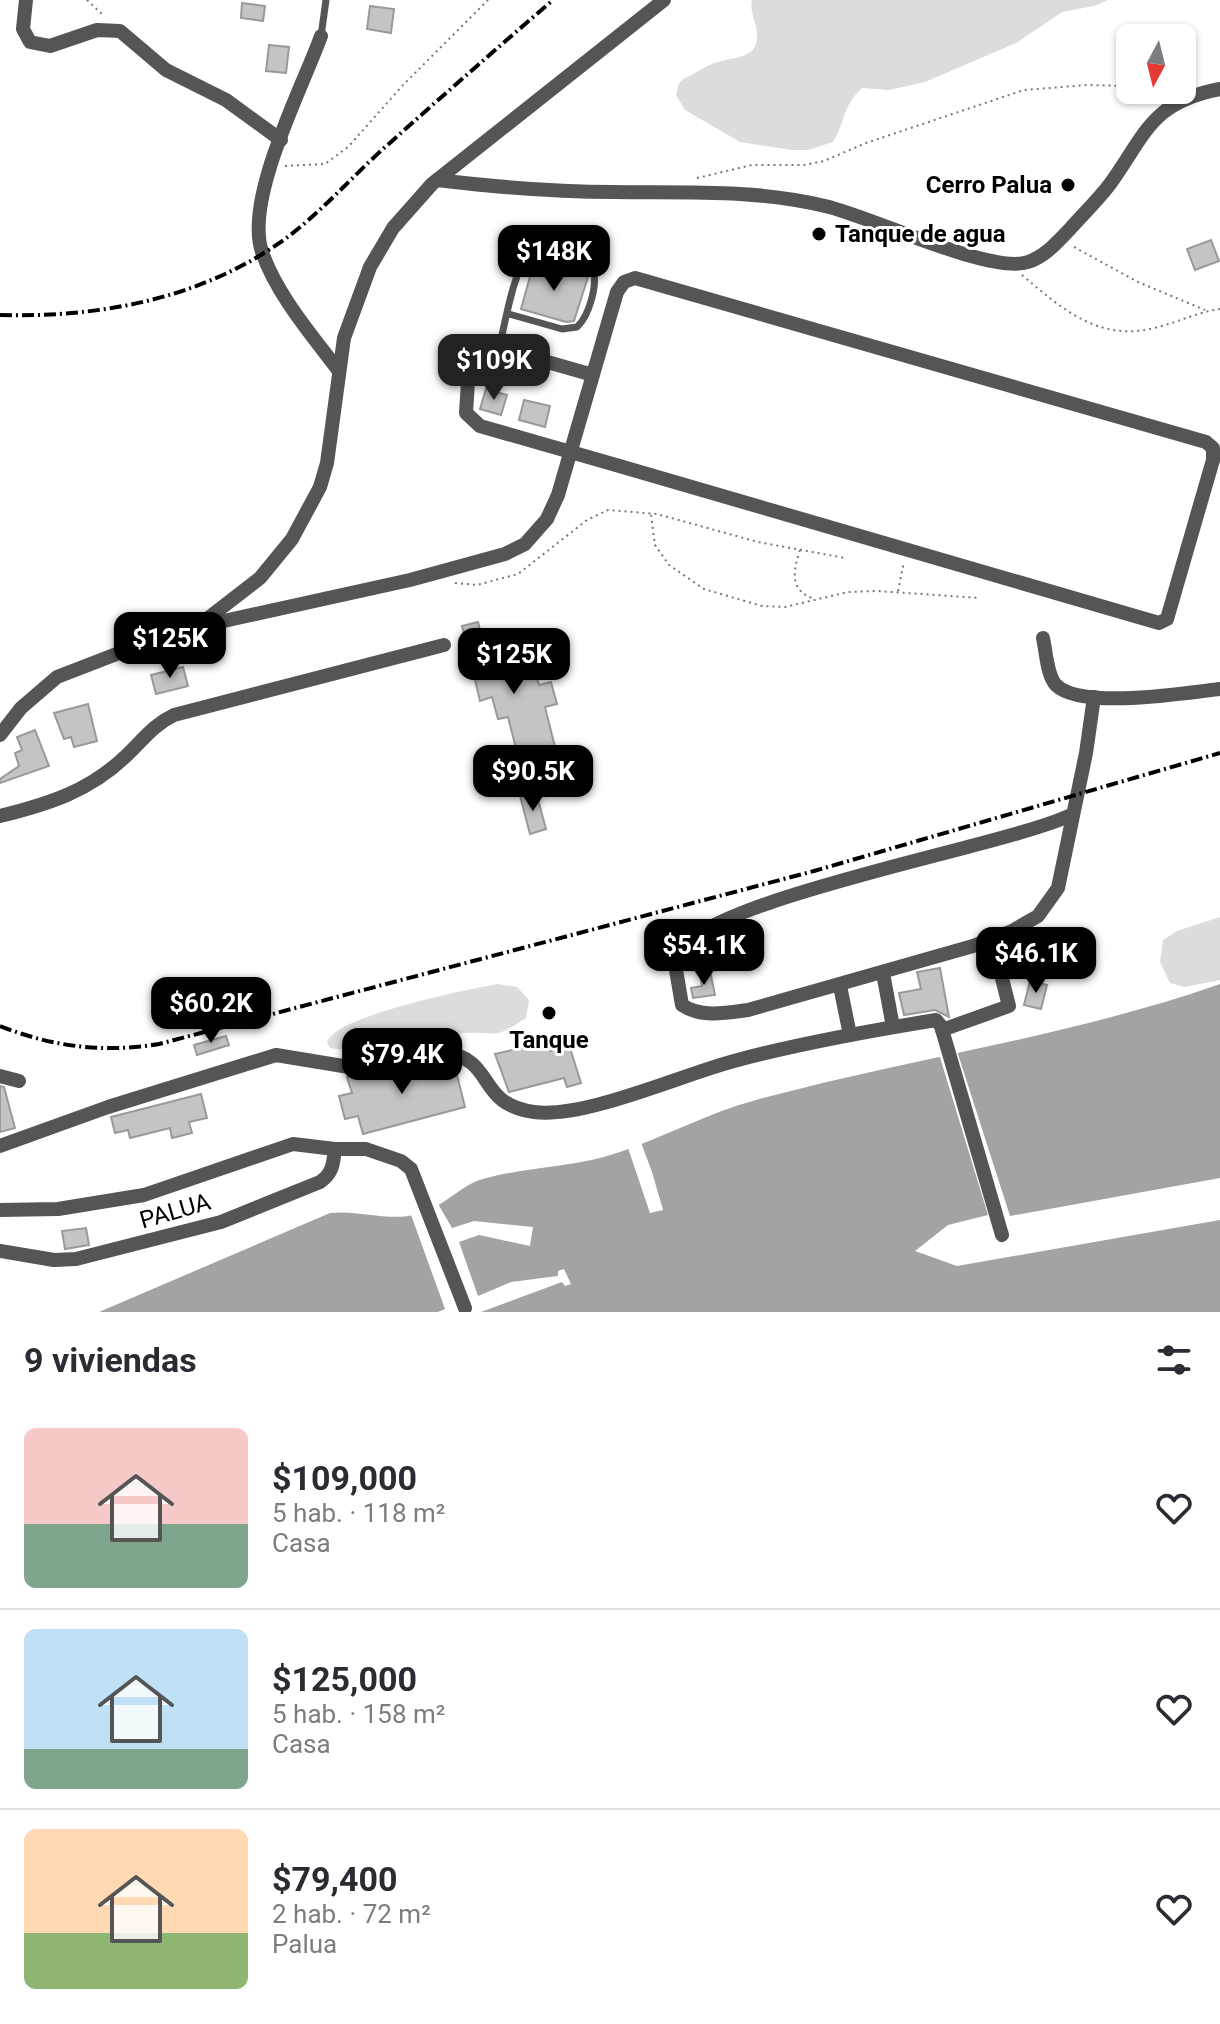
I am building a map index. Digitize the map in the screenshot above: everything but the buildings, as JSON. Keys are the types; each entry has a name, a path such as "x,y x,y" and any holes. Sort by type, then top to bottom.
{"street":[{"path":"26,0 23,29 30,42 50,46 97,30 120,31 166,70 226,100 281,140"},
{"path":"183,630 227,606 251,586 279,558 304,520 327,463 338,370 351,314 370,267 404,213 437,180 664,0"},
{"path":"321,36 271,165 260,210 259,235 262,251 297,314 338,370"},
{"path":"437,180 533,190 715,192 824,205 880,222 961,253 1008,264 1024,264 1040,257 1103,193 1131,148 1159,114 1186,99 1220,89"},
{"path":"0,735 21,708 57,677 183,630 438,573 505,554 533,537 547,519 558,495 572,452 617,292 629,279 640,279 1013,384 1206,442 1213,448 1213,460 1167,619 1163,623 906,547 572,452 480,426 468,418 466,394 479,344 593,375"},
{"path":"1043,638 1056,686 1069,693 1094,697 1157,696 1220,689"},
{"path":"0,816 46,805 80,790 128,754 155,726 174,715 444,645"},
{"path":"1071,815 1022,835 768,903 701,931 685,942 674,958 682,1005 717,1014 748,1010 883,973 992,939 1028,924 1051,901 1062,873 1094,697"},
{"path":"942,1030 1009,1006 992,939"},
{"path":"883,973 893,1027"},
{"path":"840,986 850,1035"},
{"path":"0,1146 108,1107 281,1055 349,1067 443,1052 455,1054 473,1063 504,1104 537,1112 558,1112 606,1101 744,1058 936,1020 942,1030 1002,1235"},
{"path":"0,1076 19,1081"},
{"path":"0,1210 58,1209 135,1197 293,1144 366,1149 401,1161 411,1169 465,1308"},
{"name":"PALUA","path":"0,1251 65,1260 209,1225 320,1182 329,1176 333,1168 335,1149"}],"lane":[{"path":"321,36 326,0"},
{"path":"499,347 521,269 532,253 583,263 593,269 595,278 586,315 577,327 562,329 509,314"}],"path":[{"path":"87,0 120,31"},
{"path":"271,165 314,167 336,157 488,0"},
{"path":"698,178 752,165 804,165 824,161 866,143 1024,90 1116,86"},
{"path":"1060,239 1138,282 1206,311"},
{"path":"1008,264 1075,317 1111,331 1132,333 1220,309"},
{"path":"438,573 459,584 496,582 523,571 597,514 615,510 651,513 741,537 845,558"},
{"path":"651,513 655,545 665,561 704,589 773,608 848,592 980,598"},
{"path":"898,592 906,547"},
{"path":"800,549 794,582 800,592 816,600"}],"shaded area":[{"path":"752,0 1108,0 1062,12 1016,43 925,82 889,90 862,88 850,102 833,142 808,150 792,150 740,142 685,110 676,95 683,79 709,65 743,56 753,49 757,32"},
{"path":"1220,917 1220,980 1185,987 1170,983 1160,962 1163,940 1177,931"},
{"path":"498,984 517,987 529,1000 526,1018 507,1030 463,1033 399,1048 371,1050 330,1048 327,1042 335,1032 377,1014"},
{"path":"1220,984 1220,1312 99,1312 330,1213 394,1217 414,1215 434,1208 483,1179 603,1157 756,1100 1105,1019"}],"pier":[{"path":"957,1051 1010,1216 1220,1178 1220,1220 957,1266 915,1251 948,1225 988,1215 939,1054"},
{"path":"640,1140 663,1210 650,1213 627,1145"},
{"path":"437,1202 452,1228 474,1221 533,1227 530,1246 479,1235 459,1242 478,1296 511,1282 558,1276 558,1271 564,1269 571,1284 565,1286 562,1282 481,1312 438,1312 445,1309 410,1212"}],"railway":[{"path":"0,315 76,313 151,300 223,275 257,257 301,226 383,149 553,0"},
{"path":"0,1026 39,1039 78,1046 118,1048 159,1044 814,871 1220,753"}],"place":[{"name":"Cerro Palua","path":"1068,185"},
{"name":"Tanque de agua","path":"819,234"},
{"name":"Tanque","path":"549,1013"}]}
